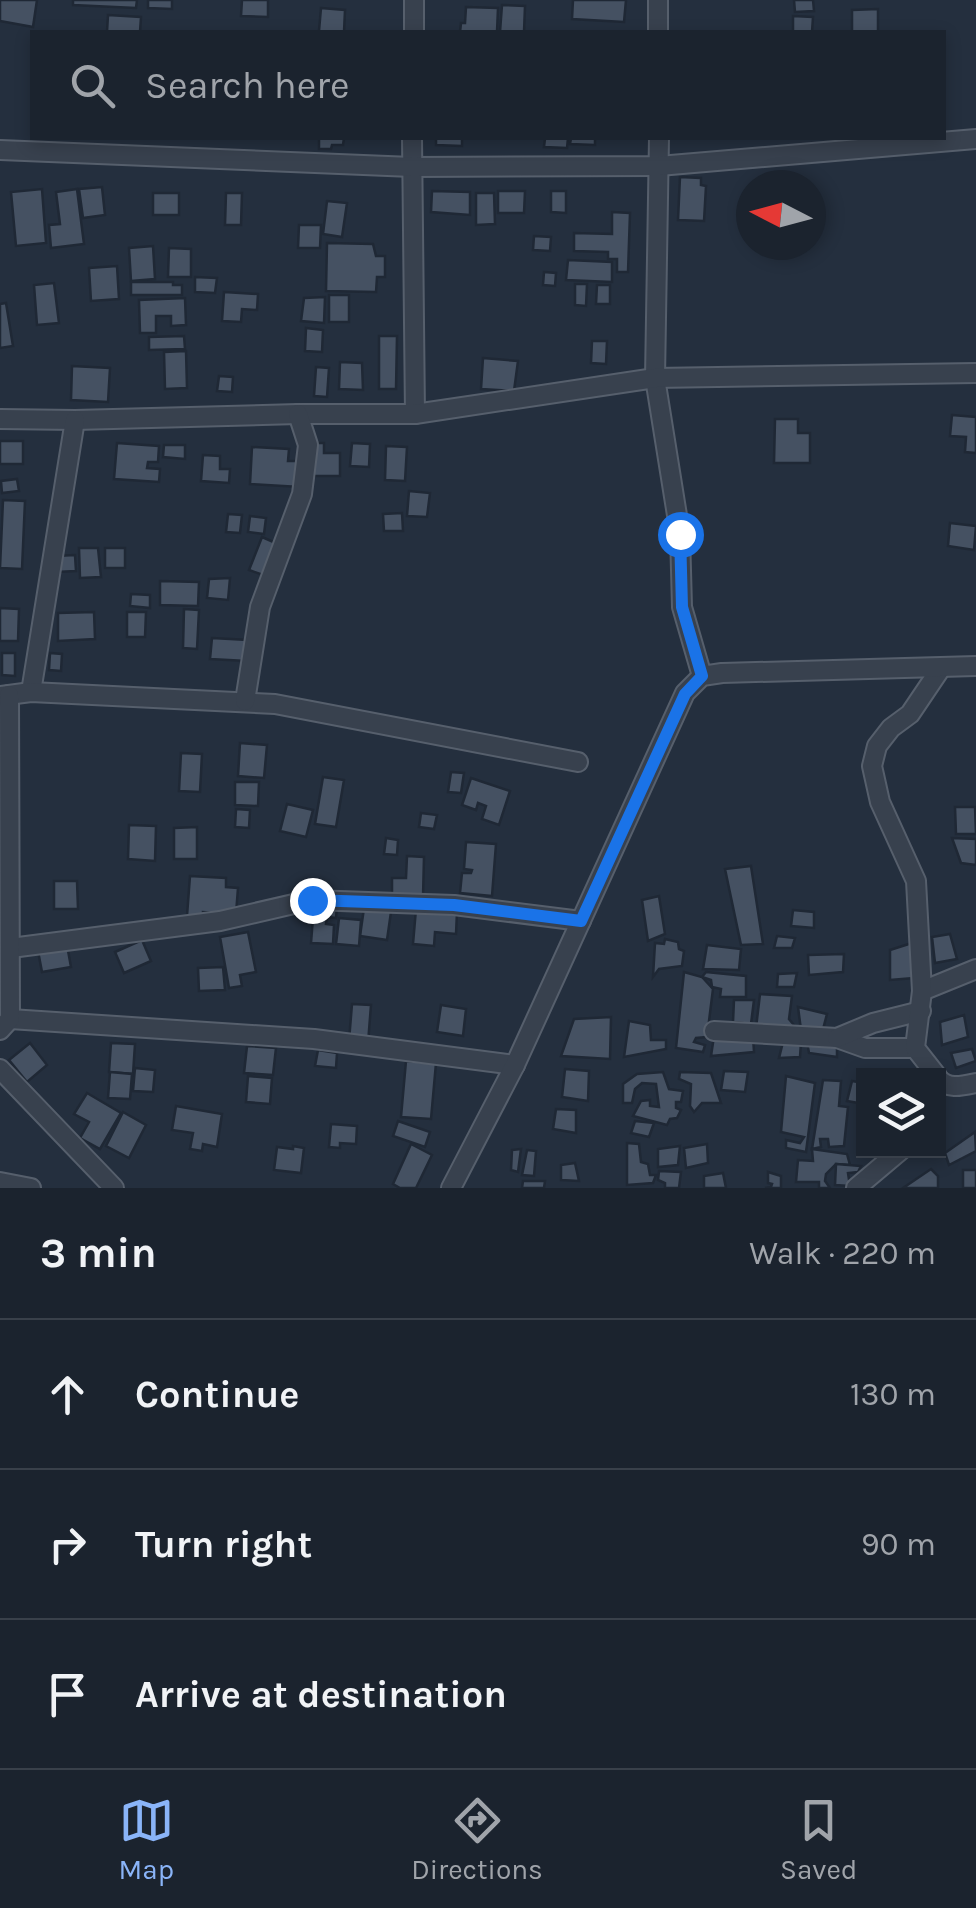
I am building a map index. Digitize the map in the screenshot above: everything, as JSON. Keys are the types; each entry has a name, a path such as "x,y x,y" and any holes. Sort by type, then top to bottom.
{"street":[{"path":"414,0 414,30"},
{"path":"658,0 658,30"},
{"path":"0,150 412,167 659,166 976,139"},
{"path":"412,140 415,414"},
{"path":"659,140 655,378 680,534 682,607 702,676"},
{"path":"0,419 415,414 655,378 976,372"},
{"path":"245,701 260,607 302,494 308,445 298,414"},
{"path":"32,692 74,420"},
{"path":"451,1188 515,1065 685,694 702,676 976,666"},
{"path":"931,1068 915,1048 922,991 916,881 880,802 872,766 878,746 891,728 910,714 942,668"},
{"path":"515,1065 314,1039 5,1025 11,948 5,696 32,692 275,704 578,762"},
{"path":"11,948 220,921 312,900 454,905 581,921"},
{"path":"922,991 976,969"},
{"path":"836,1038 873,1023 921,1011"},
{"path":"714,1031 836,1038 865,1048 915,1048"},
{"path":"0,1068 114,1188"},
{"path":"946,1085 976,1084"},
{"path":"856,1188 892,1158"},
{"path":"0,1182 31,1188"}],"building":[{"path":"0,0 37,0 33,27 0,21"},
{"path":"73,0 137,0 136,8 73,5"},
{"path":"148,0 172,0 172,9 148,8"},
{"path":"242,0 268,0 268,17 241,16"},
{"path":"573,0 626,0 624,22 572,19"},
{"path":"794,0 813,0 814,11 795,12"},
{"path":"502,5 525,6 524,30 500,30"},
{"path":"466,7 498,8 497,30 460,30 461,23 465,23"},
{"path":"321,8 345,10 344,30 319,30"},
{"path":"878,9 878,30 852,30 852,10"},
{"path":"108,15 141,17 140,30 107,30"},
{"path":"793,16 813,17 812,30 793,30"},
{"path":"319,140 344,140 343,145 319,149"},
{"path":"436,140 462,140 462,146 436,145"},
{"path":"545,140 568,140 567,148 544,147"},
{"path":"571,140 595,140 595,145 570,144"},
{"path":"680,177 701,178 701,185 706,186 704,221 678,220"},
{"path":"102,187 105,215 83,218 79,189"},
{"path":"42,189 46,243 16,246 11,192"},
{"path":"77,189 84,244 51,248 49,225 60,224 56,192"},
{"path":"432,191 470,192 470,215 431,212"},
{"path":"498,191 525,191 524,213 498,213"},
{"path":"551,191 566,191 566,213 551,212"},
{"path":"153,193 179,193 179,215 153,215"},
{"path":"226,193 242,193 241,225 225,225"},
{"path":"476,193 494,193 495,224 476,225"},
{"path":"327,201 347,203 342,237 323,234"},
{"path":"612,212 630,213 628,272 617,272 617,259 608,259 608,252 574,251 574,233 612,234"},
{"path":"299,225 321,225 320,248 298,248"},
{"path":"534,236 551,237 550,251 533,250"},
{"path":"327,243 373,244 376,256 385,256 385,277 377,277 376,292 326,291"},
{"path":"153,246 155,279 131,281 129,248"},
{"path":"169,248 191,249 191,277 168,277"},
{"path":"568,260 612,262 612,282 566,280"},
{"path":"117,266 119,299 91,301 89,268"},
{"path":"544,272 556,273 555,286 543,285"},
{"path":"195,277 217,278 215,293 195,292"},
{"path":"131,282 173,282 182,285 182,295 131,295"},
{"path":"54,283 59,323 37,325 34,285"},
{"path":"575,284 587,284 586,306 575,305"},
{"path":"597,285 610,285 610,304 596,304"},
{"path":"224,292 258,294 257,310 242,309 241,322 222,321"},
{"path":"329,295 349,295 349,322 329,322"},
{"path":"325,297 324,323 301,321 304,298"},
{"path":"185,298 186,325 171,326 171,316 156,316 156,333 140,333 139,300"},
{"path":"6,303 13,346 0,348 0,304"},
{"path":"306,328 323,330 322,352 305,351"},
{"path":"184,336 185,349 149,350 149,337"},
{"path":"379,336 397,336 396,389 379,389"},
{"path":"592,341 607,341 606,364 591,363"},
{"path":"186,351 187,388 165,389 164,352"},
{"path":"483,358 518,361 514,391 481,389"},
{"path":"340,362 362,363 363,390 339,389"},
{"path":"72,366 110,368 108,402 71,400"},
{"path":"316,367 329,368 327,397 314,396"},
{"path":"219,376 233,377 232,392 217,391"},
{"path":"952,415 976,417 976,453 965,452 966,437 950,436"},
{"path":"775,419 798,419 798,433 810,433 810,463 774,463"},
{"path":"0,441 23,441 23,464 0,464"},
{"path":"117,443 159,446 158,462 148,462 147,468 160,469 159,482 114,479"},
{"path":"311,443 324,443 324,453 340,453 340,476 311,476"},
{"path":"352,443 370,444 369,467 350,466"},
{"path":"164,445 185,445 185,459 163,457"},
{"path":"386,446 407,447 405,481 385,480"},
{"path":"252,447 289,449 288,461 301,461 300,487 250,484"},
{"path":"203,455 220,456 220,469 230,469 229,483 201,481"},
{"path":"17,479 19,491 2,493 1,481"},
{"path":"409,491 430,493 427,517 407,516"},
{"path":"3,500 25,501 22,569 0,568"},
{"path":"402,513 403,531 384,531 383,514"},
{"path":"228,514 242,515 240,533 226,532"},
{"path":"250,516 266,518 264,534 248,532"},
{"path":"950,523 976,526 974,550 948,546"},
{"path":"262,537 278,544 266,576 249,570"},
{"path":"79,548 98,548 101,577 80,578"},
{"path":"105,548 125,548 125,568 105,568"},
{"path":"75,555 76,571 56,572 55,556"},
{"path":"230,578 228,600 207,598 209,579"},
{"path":"160,581 199,582 198,606 160,605"},
{"path":"131,594 150,595 150,608 130,606"},
{"path":"0,608 19,609 18,641 0,641"},
{"path":"184,609 199,610 197,649 183,648"},
{"path":"94,612 95,639 58,641 58,613"},
{"path":"127,612 146,612 145,637 127,637"},
{"path":"212,638 248,640 247,661 210,659"},
{"path":"2,653 15,653 15,676 2,675"},
{"path":"50,653 62,654 61,671 49,670"},
{"path":"240,743 267,745 264,778 238,776"},
{"path":"181,753 202,754 200,792 179,791"},
{"path":"451,772 464,773 461,793 448,792"},
{"path":"323,777 344,780 336,827 315,824"},
{"path":"471,778 510,791 499,825 482,819 486,806 478,803 476,810 462,805"},
{"path":"235,782 259,782 258,806 235,805"},
{"path":"287,804 313,810 306,837 280,831"},
{"path":"955,807 975,807 976,834 956,834"},
{"path":"236,809 250,810 249,828 235,827"},
{"path":"421,813 437,815 434,829 419,827"},
{"path":"129,825 156,826 155,861 128,859"},
{"path":"197,827 197,859 174,859 174,828"},
{"path":"386,838 398,840 397,855 384,854"},
{"path":"952,838 976,839 976,865 961,863"},
{"path":"466,842 496,844 492,896 460,893 462,873 472,870 464,869"},
{"path":"407,856 424,857 423,897 392,897 392,878 406,878"},
{"path":"751,866 763,944 741,945 725,869"},
{"path":"190,876 226,878 226,887 238,888 236,914 203,912 203,917 187,916"},
{"path":"54,881 77,881 78,909 54,909"},
{"path":"659,896 665,934 648,941 642,900"},
{"path":"314,905 337,906 336,918 327,917 326,924 334,925 333,944 311,943"},
{"path":"364,908 391,912 387,940 360,936"},
{"path":"416,909 457,912 456,934 435,932 434,946 413,944"},
{"path":"793,910 814,912 814,928 791,926"},
{"path":"339,918 361,920 359,946 336,944"},
{"path":"248,932 256,972 240,975 242,986 229,988 220,937"},
{"path":"950,934 957,959 935,963 932,937"},
{"path":"777,936 795,938 792,948 774,948"},
{"path":"665,939 678,942 679,949 684,951 682,966 659,969 653,977 655,943 664,944"},
{"path":"142,940 151,961 124,973 115,952"},
{"path":"915,942 914,978 890,980 890,950"},
{"path":"67,945 71,967 42,972 38,951"},
{"path":"707,945 741,949 739,970 703,969"},
{"path":"844,954 843,972 809,975 808,955"},
{"path":"223,967 225,990 199,991 198,968"},
{"path":"684,972 702,977 713,989 707,1037 696,1038 694,1042 705,1045 703,1052 676,1048"},
{"path":"706,972 746,976 746,997 720,997 721,989 712,987 711,980 702,977"},
{"path":"797,973 794,987 777,987 778,974"},
{"path":"760,994 792,996 789,1019 794,1025 793,1032 756,1028"},
{"path":"734,1000 754,1000 751,1024 733,1022"},
{"path":"352,1004 371,1005 368,1043 349,1041"},
{"path":"441,1005 466,1009 463,1036 437,1032"},
{"path":"798,1007 827,1014 822,1033 801,1030"},
{"path":"964,1015 968,1037 942,1045 940,1022"},
{"path":"611,1017 610,1059 561,1056 574,1019"},
{"path":"629,1021 650,1025 651,1040 666,1040 666,1049 624,1057"},
{"path":"714,1036 753,1037 754,1052 711,1056"},
{"path":"783,1042 801,1042 800,1057 779,1058"},
{"path":"807,1042 837,1042 837,1057 809,1053"},
{"path":"30,1043 47,1065 27,1082 9,1060"},
{"path":"111,1043 135,1044 133,1074 109,1072"},
{"path":"247,1046 276,1048 273,1075 244,1073"},
{"path":"972,1049 976,1061 956,1068 951,1053"},
{"path":"318,1050 337,1053 336,1068 315,1066"},
{"path":"406,1061 436,1063 431,1119 401,1117"},
{"path":"135,1068 155,1070 153,1092 133,1091"},
{"path":"565,1069 589,1071 588,1101 562,1097"},
{"path":"724,1071 748,1072 745,1092 721,1090"},
{"path":"110,1072 132,1074 130,1099 108,1098"},
{"path":"663,1072 669,1089 683,1091 681,1102 676,1102 676,1108 681,1110 677,1118 670,1119 667,1125 633,1116 641,1101 650,1100 650,1106 659,1107 656,1084 642,1083 635,1089 632,1103 623,1103 623,1084 637,1074"},
{"path":"680,1072 711,1073 721,1103 702,1103 694,1112 690,1106 691,1084 679,1079"},
{"path":"248,1076 272,1078 270,1104 246,1102"},
{"path":"786,1076 815,1083 806,1152 786,1148 786,1140 800,1143 804,1137 781,1132"},
{"path":"823,1080 841,1081 839,1106 848,1107 844,1146 829,1147 828,1139 820,1139 821,1147 812,1149"},
{"path":"852,1081 856,1082 856,1103 847,1101"},
{"path":"87,1093 121,1113 100,1149 80,1138 89,1122 74,1114"},
{"path":"176,1106 222,1114 217,1147 203,1144 202,1151 190,1149 193,1133 172,1130"},
{"path":"556,1109 576,1110 576,1133 553,1129"},
{"path":"123,1112 146,1125 129,1158 106,1146"},
{"path":"398,1121 430,1132 425,1147 393,1136"},
{"path":"635,1121 654,1123 649,1137 631,1133"},
{"path":"331,1124 357,1126 356,1144 329,1147"},
{"path":"975,1132 976,1151 949,1165 946,1152"},
{"path":"627,1143 639,1144 641,1162 648,1164 650,1175 656,1175 653,1183 627,1185"},
{"path":"411,1144 432,1155 416,1188 400,1188 393,1184"},
{"path":"707,1144 708,1163 686,1168 684,1148"},
{"path":"680,1146 678,1165 658,1167 658,1149"},
{"path":"277,1147 304,1148 301,1173 274,1170"},
{"path":"521,1149 518,1172 511,1170 512,1150"},
{"path":"812,1149 847,1154 850,1165 836,1164 826,1174 830,1188 819,1188 819,1182 796,1182 798,1160 813,1161"},
{"path":"527,1150 536,1151 534,1176 522,1175"},
{"path":"575,1163 579,1181 561,1180 561,1165"},
{"path":"836,1164 861,1166 858,1172 848,1173 850,1186 835,1185"},
{"path":"931,1169 938,1176 938,1188 903,1188"},
{"path":"963,1170 976,1170 976,1188 963,1188"},
{"path":"659,1171 681,1172 679,1188 665,1188 665,1183 658,1180"},
{"path":"768,1172 781,1176 781,1188 765,1188 772,1184 768,1183"},
{"path":"723,1173 726,1188 704,1188 704,1176"},
{"path":"523,1181 545,1181 544,1188 522,1188"}],"route":[{"path":"312,900 454,905 581,921 685,694 702,676 682,607 680,534"}]}
